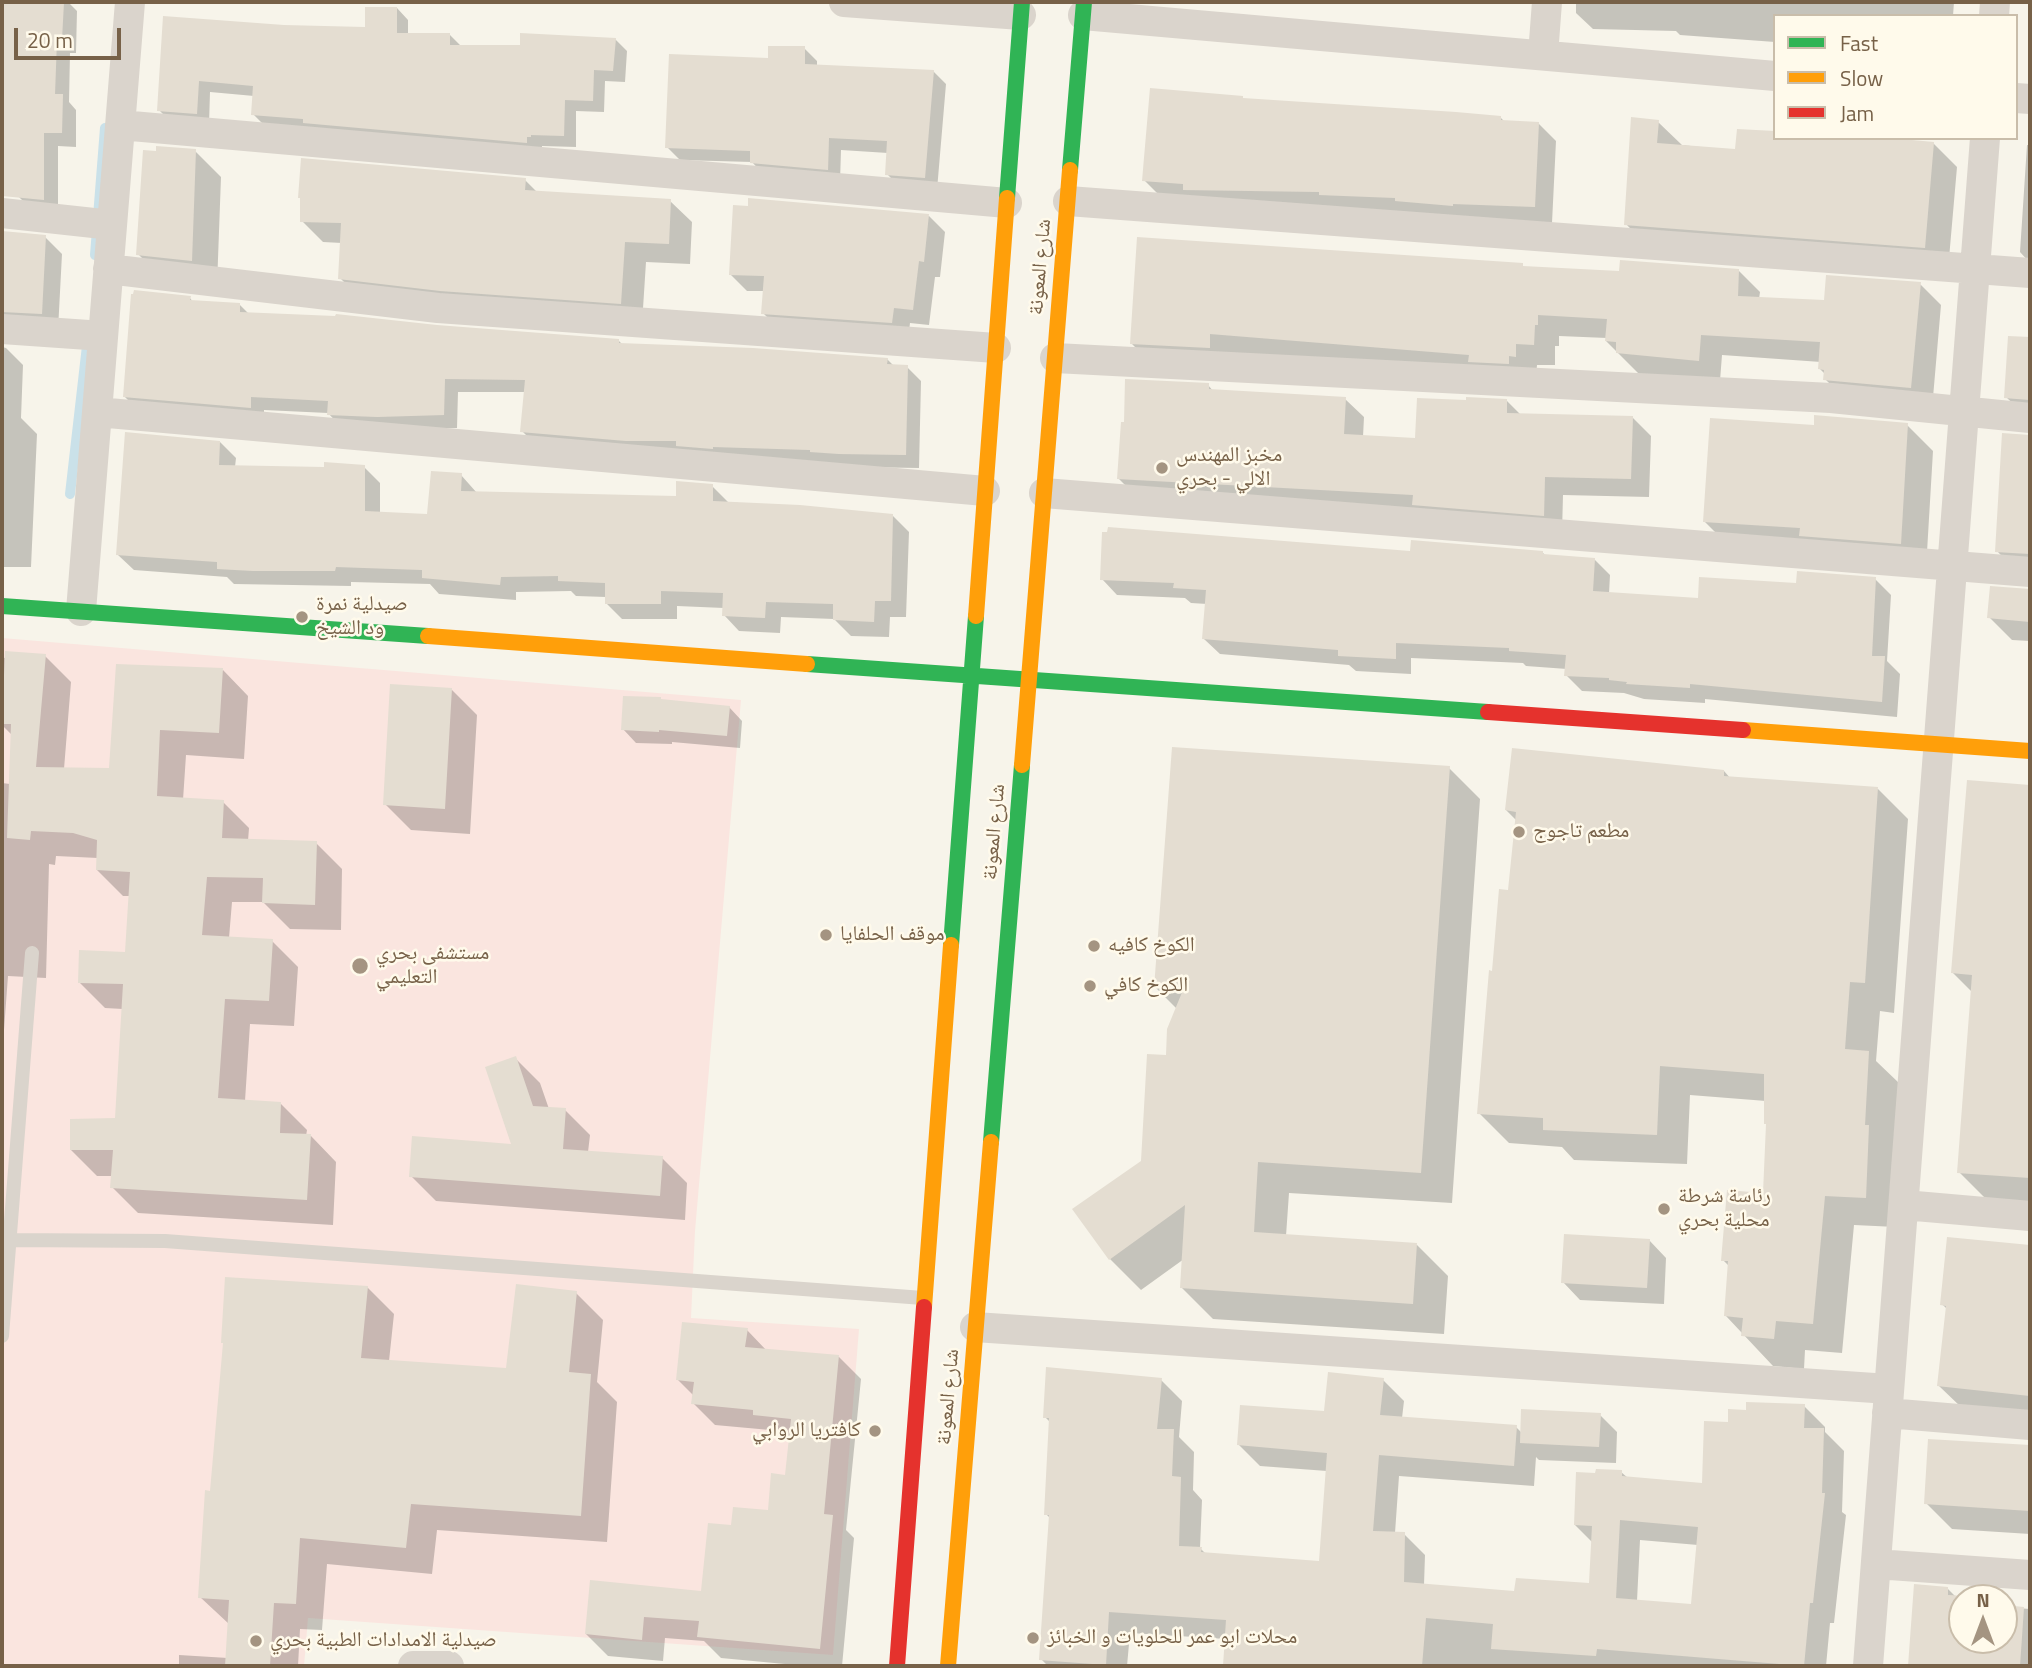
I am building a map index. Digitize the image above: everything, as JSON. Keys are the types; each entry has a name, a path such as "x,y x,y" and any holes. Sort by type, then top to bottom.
{"main road":[{"name":"شارع المعونة","path":"897,1666 1021,8"},
{"name":"شارع المعونة","path":"948,1666 1083,8"},
{"path":"2,606 2030,751"}],"street":[{"path":"81,611 130,2"},
{"path":"844,2 1021,8"},
{"path":"1543,55 1547,2"},
{"path":"1083,8 1773,76"},
{"path":"120,125 1007,203"},
{"path":"1868,1666 1985,140"},
{"path":"1068,201 2030,273"},
{"path":"2,213 112,225"},
{"path":"108,268 438,308 996,348"},
{"path":"2,329 103,336"},
{"path":"1055,358 1831,398 2030,418"},
{"path":"97,412 985,491"},
{"path":"1044,493 2030,572"},
{"path":"1903,1205 2030,1216"},
{"path":"975,1327 1888,1401 2030,1425"},
{"path":"1876,1564 2030,1575"},
{"path":"414,1666 449,1666"}],"lane":[{"path":"2,1336 32,953"},
{"path":"10,1240 165,1241 925,1298"}],"shaded area":[{"name":"مستشفى بحري التعليمي","path":"2,638 741,700 695,1231 691,1318 859,1329 833,1655 308,1618 304,1666 2,1666"}],"building":[{"path":"2,2 64,2 62,39 57,39 55,94 63,94 62,133 44,133 44,200 2,196"},
{"path":"365,7 397,7 397,33 450,33 450,45 520,45 520,33 616,38 613,71 594,70 593,101 565,100 564,136 531,135 527,137 527,143 303,123 303,119 251,115 253,86 199,81 197,114 157,111 163,16 284,25 365,27"},
{"path":"768,46 805,46 805,64 934,70 925,178 885,175 887,141 829,138 828,170 750,163 750,151 665,148 669,54 768,58"},
{"path":"1150,88 1243,98 1456,112 1501,116 1501,120 1539,122 1535,207 1453,206 1395,201 1395,198 1319,195 1319,192 1183,190 1183,184 1142,181"},
{"path":"1631,117 1659,120 1657,143 1735,149 1737,129 1773,131 1773,140 1934,142 1925,248 1624,225"},
{"path":"156,146 196,149 192,261 136,255 143,150 156,151"},
{"path":"301,158 526,178 525,190 671,199 669,244 625,242 621,304 440,291 338,279 341,223 300,222 298,198"},
{"path":"748,198 929,214 924,262 919,261 913,310 894,308 892,323 761,314 764,276 729,275 733,205 748,206"},
{"path":"2,231 46,235 42,314 2,312"},
{"path":"1137,237 1523,263 1523,266 1619,271 1620,260 1739,269 1738,296 1824,300 1826,275 1921,282 1911,388 1823,380 1824,370 1818,369 1820,342 1701,335 1699,361 1616,353 1616,342 1605,341 1607,319 1538,315 1534,345 1516,344 1516,357 1509,356 1509,364 1468,362 1469,355 1210,334 1210,348 1130,344"},
{"path":"134,290 191,296 190,300 240,303 240,312 336,314 619,339 619,343 753,348 888,358 887,364 908,365 906,455 713,449 676,446 676,441 626,441 520,432 525,380 445,379 444,415 327,415 328,401 251,397 251,408 123,397 131,294"},
{"path":"2008,336 2030,337 2030,400 2004,398"},
{"path":"1125,379 1209,383 1209,389 1346,397 1344,434 1415,438 1417,398 1507,399 1507,413 1633,416 1631,479 1545,477 1544,516 1412,505 1413,495 1117,479 1121,422 1124,422"},
{"path":"1814,415 1908,423 1901,544 1799,536 1800,528 1703,522 1710,418 1814,425"},
{"path":"125,432 220,441 219,465 324,467 324,462 365,465 365,511 427,514 431,471 462,473 461,491 676,496 676,481 713,484 713,501 800,505 893,514 891,601 875,601 874,622 833,620 833,604 766,602 765,618 722,616 723,593 661,591 661,604 605,604 605,583 558,581 558,576 501,577 500,585 422,578 422,570 336,567 335,571 253,571 217,569 217,562 116,555"},
{"path":"2002,433 2030,435 2030,554 1995,552"},
{"path":"1108,527 1410,551 1411,540 1543,551 1543,554 1595,558 1593,591 1698,598 1699,577 1796,583 1797,571 1876,577 1872,656 1885,656 1882,702 1690,684 1690,688 1626,684 1627,682 1609,678 1564,676 1566,655 1509,651 1509,648 1396,643 1396,659 1338,656 1338,650 1202,639 1206,590 1173,588 1174,583 1100,580 1102,532 1107,532"},
{"path":"1990,586 2030,589 2030,622 1987,618"},
{"path":"5,651 46,654 36,767 109,768 116,664 223,668 219,733 160,730 157,796 224,800 222,838 317,841 315,905 262,903 263,878 207,877 202,935 273,939 269,1001 225,999 218,1098 281,1102 280,1133 311,1134 307,1200 110,1188 113,1150 70,1150 70,1119 115,1118 123,984 78,983 79,950 125,952 130,872 96,870 97,840 73,833 31,831 30,840 7,838 11,724 2,724"},
{"path":"390,684 452,688 445,809 383,805"},
{"path":"623,696 661,697 730,706 727,736 659,730 621,730"},
{"path":"1172,747 1450,766 1421,1173 1258,1162 1254,1232 1417,1243 1413,1304 1180,1288 1185,1205 1109,1260 1072,1209 1141,1161 1147,1054 1166,1055 1167,1029 1183,990 1154,988"},
{"path":"1512,748 1724,770 1724,776 1878,787 1865,983 1850,982 1845,1049 1869,1051 1865,1125 1869,1125 1866,1198 1825,1196 1813,1324 1776,1321 1774,1339 1741,1336 1743,1318 1724,1316 1728,1261 1721,1261 1727,1190 1763,1193 1766,1124 1764,1074 1660,1066 1657,1135 1543,1130 1543,1118 1477,1114 1499,889 1508,890 1516,812 1505,810"},
{"path":"1967,780 2030,785 2030,1178 1957,1173 1972,975 1951,973"},
{"path":"516,1056 533,1106 566,1108 563,1149 663,1156 660,1196 409,1177 412,1136 511,1144 485,1067"},
{"path":"1564,1234 1650,1239 1647,1288 1561,1283"},
{"path":"1947,1237 2030,1245 2030,1396 1937,1386 1946,1306 1940,1305"},
{"path":"225,1277 368,1286 361,1358 506,1368 516,1284 577,1291 569,1372 591,1374 581,1516 411,1504 406,1548 300,1538 296,1604 274,1603 270,1666 225,1666 229,1600 198,1598 205,1490 210,1491 223,1343"},
{"path":"682,1322 748,1328 745,1347 839,1355 824,1514 833,1515 820,1649 697,1637 699,1621 644,1617 642,1640 585,1634 590,1580 701,1591 708,1523 731,1525 733,1507 768,1510 771,1473 785,1475 791,1419 753,1415 753,1410 691,1404 694,1382 676,1380"},
{"path":"1046,1367 1162,1378 1157,1429 1174,1429 1172,1476 1181,1477 1179,1546 1202,1547 1201,1552 1319,1561 1327,1453 1237,1445 1240,1405 1324,1411 1328,1372 1384,1378 1380,1415 1517,1425 1514,1466 1379,1455 1373,1531 1405,1532 1404,1582 1514,1591 1516,1578 1589,1583 1592,1526 1574,1525 1576,1472 1595,1473 1596,1469 1622,1470 1622,1476 1702,1483 1704,1421 1728,1422 1728,1409 1746,1410 1746,1402 1805,1404 1804,1428 1824,1428 1822,1493 1825,1493 1804,1666 1597,1649 1596,1656 1491,1649 1493,1624 1426,1618 1422,1666 1223,1666 1226,1620 1109,1612 1106,1665 1039,1660 1049,1515 1044,1515 1049,1418 1043,1418","holes":["1620,1520 1698,1527 1691,1604 1616,1598"]},
{"path":"1521,1409 1601,1413 1599,1447 1520,1443"},
{"path":"1928,1439 2030,1445 2030,1511 1924,1504"},
{"path":"1914,1584 1948,1587 1948,1654 2018,1654 2018,1606 2024,1607 2020,1666 1908,1666"}],"waterway":[{"path":"95,255 105,128"},
{"path":"70,494 88,337"}],"traffic: fast":[{"path":"1007,198 1022,2"},
{"path":"1070,170 1084,2"},
{"path":"2,606 428,636"},
{"path":"951,945 976,616"},
{"path":"807,664 1488,712"},
{"path":"991,1142 1022,765"}],"traffic: slow":[{"path":"1022,765 1070,170"},
{"path":"976,616 1007,198"},
{"path":"428,636 807,664"},
{"path":"1743,730 2030,751"},
{"path":"924,1307 951,945"},
{"path":"948,1666 991,1142"}],"traffic: jam":[{"path":"1488,712 1743,730"},
{"path":"897,1666 924,1307"}],"place":[{"name":"مخبز المهندس الالي - بحري","path":"1162,468"},
{"name":"صيدلية نمرة ود الشيخ","path":"302,617"},
{"name":"مطعم تاجوج","path":"1519,832"},
{"name":"موقف الحلفايا","path":"826,935"},
{"name":"الكوخ كافيه","path":"1094,946"},
{"name":"مستشفى بحري التعليمي","path":"360,966"},
{"name":"الكوخ كافي","path":"1090,986"},
{"name":"رئاسة شرطة محلية بحري","path":"1664,1209"},
{"name":"كافتريا الروابي","path":"875,1431"},
{"name":"محلات ابو عمر للحلويات و الخبائز","path":"1033,1638"},
{"name":"صيدلية الامدادات الطبية بحري","path":"256,1641"}]}
